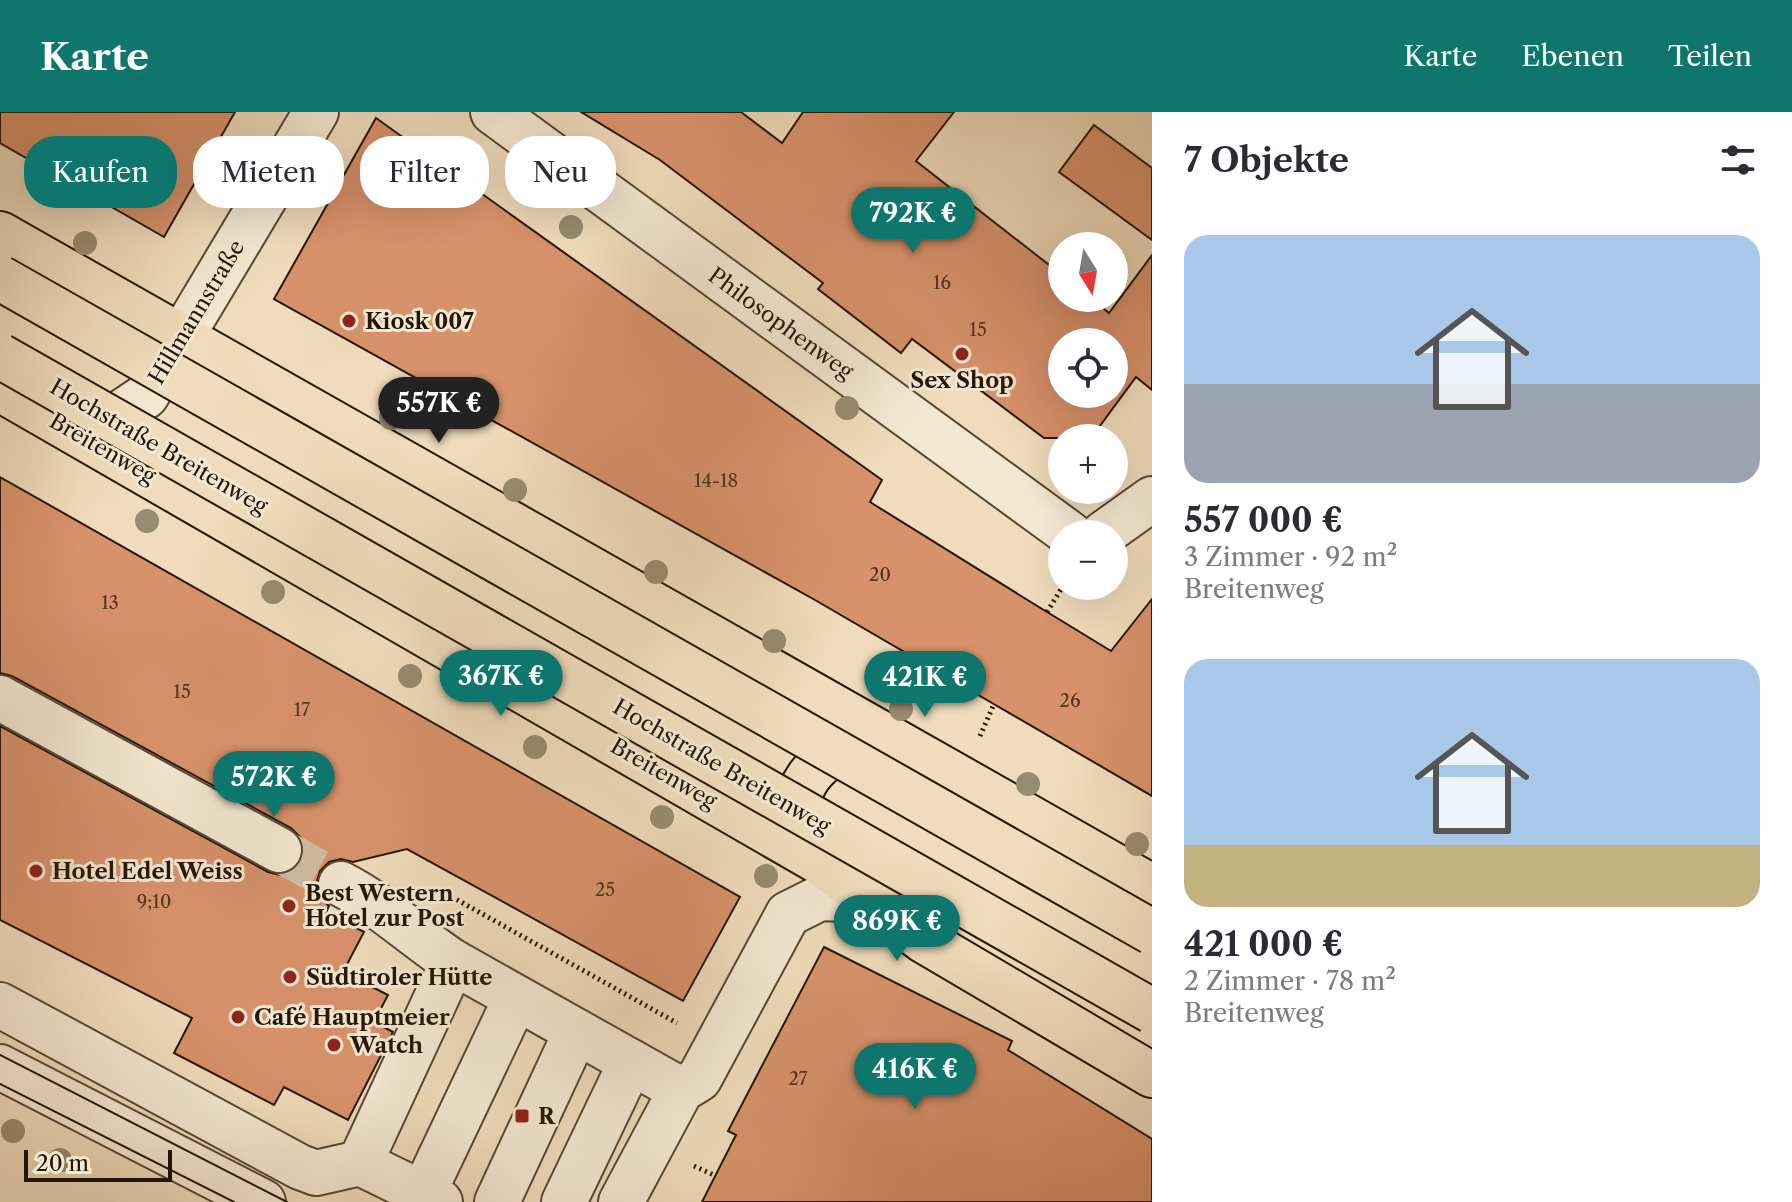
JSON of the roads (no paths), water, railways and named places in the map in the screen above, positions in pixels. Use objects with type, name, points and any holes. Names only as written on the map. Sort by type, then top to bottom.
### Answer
[{"type":"main road","points":[[0,234],[1152,887]]},
{"type":"main road","points":[[0,278],[1152,932]]},
{"type":"main road","name":"Hochstraße Breitenweg","points":[[0,356],[1152,1011]]},
{"type":"main road","name":"Breitenweg","points":[[0,389],[818,861],[923,940],[1152,1075]]},
{"type":"main road","points":[[818,861],[799,827],[796,799],[816,767],[847,745],[881,734]]},
{"type":"street","name":"Hillmannstraße","points":[[67,427],[110,420],[146,396],[316,112]]},
{"type":"street","name":"Philosophenweg","points":[[493,112],[1051,520]]},
{"type":"street","points":[[1123,520],[1152,499]]},
{"type":"street","points":[[0,698],[279,850]]},
{"type":"street","points":[[341,884],[373,900],[436,951],[681,1090]]},
{"type":"street","points":[[621,1202],[681,1090],[699,1079],[788,914],[820,898],[869,900]]},
{"type":"street","points":[[360,1163],[436,951]]},
{"type":"street","points":[[0,1005],[300,1167],[316,1173],[360,1163],[432,1198],[516,998]]},
{"type":"street","points":[[497,1202],[576,1032]]},
{"type":"street","points":[[564,1202],[631,1062]]},
{"type":"street","points":[[0,1067],[263,1202]]},
{"type":"tunnel","points":[[279,850],[341,884]]},
{"type":"tram line","points":[[0,1055],[287,1202]]},
{"type":"tram line","points":[[0,1084],[234,1202]]},
{"type":"place","name":"Kiosk 007","points":[[349,321]]},
{"type":"place","name":"Sex Shop","points":[[962,354]]},
{"type":"place","name":"Hotel Edel Weiss","points":[[36,871]]},
{"type":"place","name":"Best Western Hotel zur Post","points":[[289,906]]},
{"type":"place","name":"Südtiroler Hütte","points":[[290,977]]},
{"type":"place","name":"Café Hauptmeier","points":[[238,1017]]},
{"type":"place","name":"Watch","points":[[334,1045]]},
{"type":"place","name":"R","points":[[522,1116]]}]
